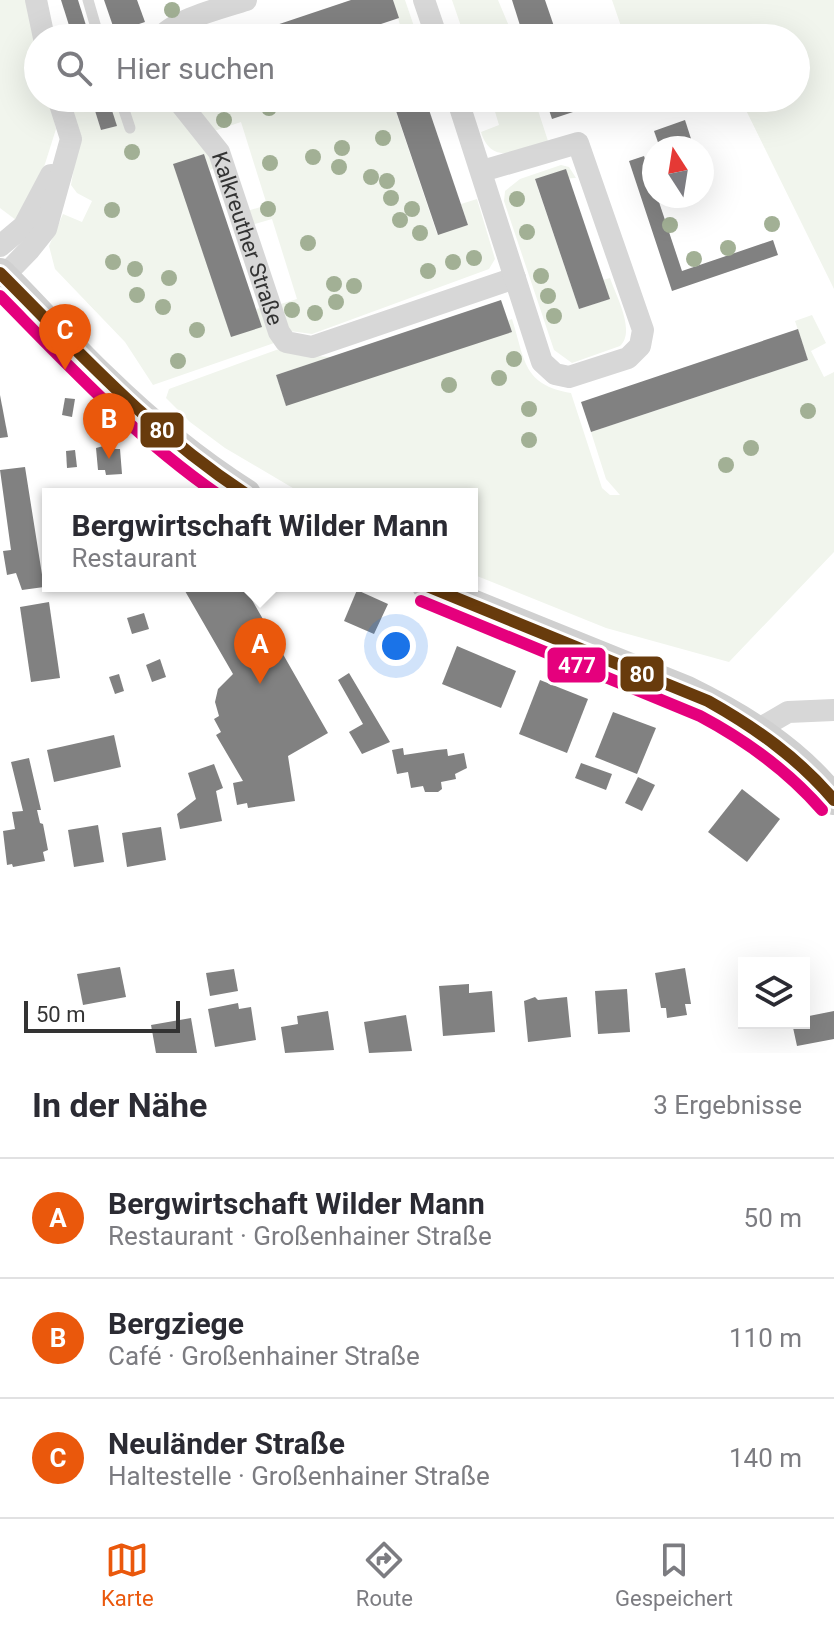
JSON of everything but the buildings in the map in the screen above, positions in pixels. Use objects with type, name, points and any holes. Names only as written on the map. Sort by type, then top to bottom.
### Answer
[{"type":"main road","points":[[1,277],[100,377],[152,424],[237,488]]},
{"type":"main road","points":[[442,592],[687,691],[757,730],[812,775],[834,800]]},
{"type":"street","points":[[36,0],[41,24]]},
{"type":"street","points":[[174,24],[194,9],[246,0]]},
{"type":"street","points":[[424,0],[432,24]]},
{"type":"street","points":[[1,277],[46,229],[71,139],[62,112]]},
{"type":"street","name":"Kalkreuther Straße","points":[[187,112],[219,152],[279,332],[286,342],[312,347],[515,278]]},
{"type":"street","points":[[462,112],[542,362],[555,374],[569,377],[628,358],[640,346],[643,330],[578,143],[482,171]]},
{"type":"street","points":[[0,246],[24,226],[71,139]]},
{"type":"street","points":[[757,730],[788,712],[834,710]]},
{"type":"lane","points":[[88,0],[95,24]]},
{"type":"lane","points":[[125,112],[130,128]]},
{"type":"shaded area","points":[[0,0],[26,0],[32,24],[24,24],[24,112],[52,112],[56,129],[38,186],[16,220],[0,208]]},
{"type":"shaded area","points":[[393,0],[405,0],[413,24],[400,24]]},
{"type":"shaded area","points":[[452,0],[498,0],[508,24],[460,24]]},
{"type":"shaded area","points":[[612,0],[834,0],[834,289],[747,112],[810,112],[810,24],[620,24]]},
{"type":"shaded area","points":[[73,112],[95,112],[101,130],[116,126],[112,112],[179,112],[219,166],[210,170],[204,154],[174,165],[262,327],[256,309],[265,307],[277,342],[153,385],[125,342],[55,269],[49,246],[63,214],[82,222],[92,201],[77,193],[71,185],[78,145]]},
{"type":"shaded area","points":[[192,112],[396,112],[437,234],[468,225],[461,204],[477,199],[495,259],[489,269],[312,334],[290,331],[274,306],[297,299],[272,219],[251,225],[247,211],[267,205],[241,122],[208,133]]},
{"type":"shaded area","points":[[495,112],[539,112],[548,141],[518,151],[500,153],[492,150],[481,132],[499,125]]},
{"type":"shaded area","points":[[561,165],[569,167],[576,178],[535,180],[579,309],[609,299],[603,280],[610,278],[623,313],[626,332],[620,346],[572,363],[554,350],[504,201],[505,191],[520,179]]},
{"type":"shaded area","points":[[812,315],[826,343],[811,351],[824,377],[834,372],[834,552],[729,662],[606,628],[478,576],[478,488],[293,488],[225,448],[190,422],[166,398],[169,389],[279,349],[299,355],[331,357],[276,375],[286,405],[512,319],[528,368],[543,384],[571,393],[602,488],[610,495],[620,495],[606,479],[591,432],[808,360],[795,321]]},
{"type":"transit line","name":"80","points":[[0,273],[147,417],[238,488]]},
{"type":"transit line","name":"477","points":[[0,296],[130,425],[209,488]]},
{"type":"transit line","name":"80","points":[[442,592],[708,701],[776,745],[834,800]]},
{"type":"transit line","name":"477","points":[[421,601],[700,716],[766,757],[822,810]]},
{"type":"place","name":"Neuländer Straße","points":[[65,370]]},
{"type":"place","name":"Bergziege","points":[[109,459]]},
{"type":"place","name":"Bergwirtschaft Wilder Mann","points":[[260,684]]}]
